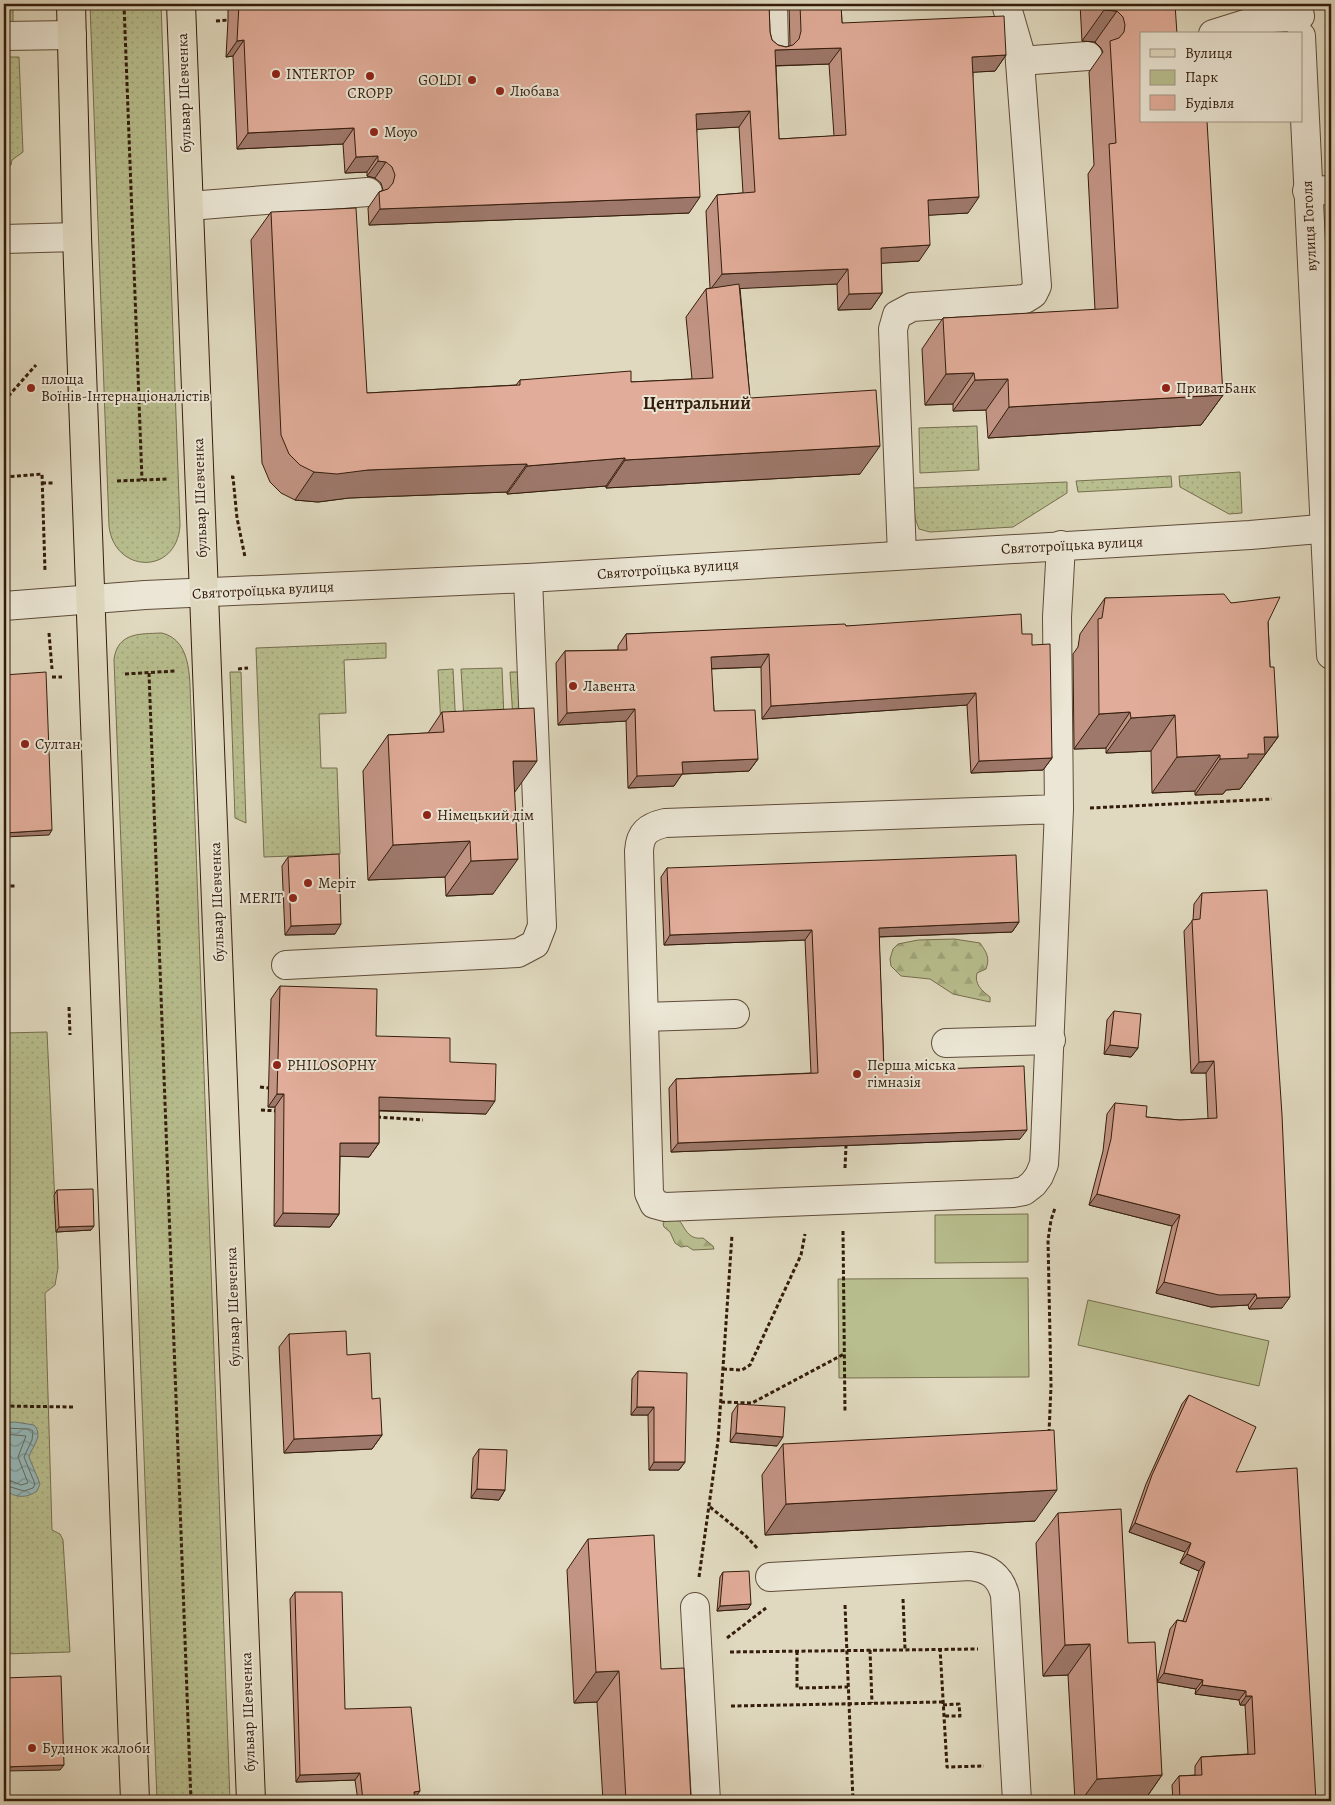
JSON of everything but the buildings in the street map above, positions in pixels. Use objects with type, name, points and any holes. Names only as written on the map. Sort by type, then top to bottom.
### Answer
[{"type":"main road","points":[[71,4],[77,237],[92,600],[135,1801]]},
{"type":"main road","name":"бульвар Шевченка","points":[[181,4],[251,1801]]},
{"type":"street","points":[[773,4],[774,47]]},
{"type":"street","points":[[902,555],[893,329],[897,315],[912,307],[1025,299],[1033,294],[1037,286],[1019,50],[1006,4]]},
{"type":"street","points":[[1219,32],[1261,19],[1301,22]]},
{"type":"street","name":"вулиця Гоголя","points":[[1301,22],[1319,190],[1331,655]]},
{"type":"street","points":[[4,36],[72,35]]},
{"type":"street","points":[[1020,61],[1088,56]]},
{"type":"street","points":[[189,206],[368,192]]},
{"type":"street","points":[[4,239],[77,237]]},
{"type":"street","name":"Святотроїцька вулиця","points":[[4,606],[204,592],[528,578],[1250,535],[1329,528]]},
{"type":"street","points":[[1059,809],[665,823],[645,831],[642,835],[639,851],[649,1193],[654,1204],[665,1207],[1013,1193],[1024,1190],[1033,1184],[1044,1164],[1051,1040],[1059,809],[1057,617],[1061,545]]},
{"type":"street","points":[[286,965],[518,953],[536,944],[542,926],[528,578]]},
{"type":"street","points":[[644,1018],[734,1014]]},
{"type":"street","points":[[946,1044],[1051,1040]]},
{"type":"street","points":[[770,1577],[982,1568],[995,1574],[1002,1585],[1006,1604],[1017,1801]]},
{"type":"street","points":[[695,1607],[702,1655],[701,1706],[706,1801]]},
{"type":"path","points":[[124,4],[142,480]]},
{"type":"path","points":[[216,20],[228,20]]},
{"type":"path","points":[[4,401],[36,365]]},
{"type":"path","points":[[4,477],[42,474],[45,574]]},
{"type":"path","points":[[115,481],[170,479]]},
{"type":"path","points":[[236,518],[245,557]]},
{"type":"path","points":[[49,633],[52,669]]},
{"type":"path","points":[[122,674],[177,671]]},
{"type":"path","points":[[149,673],[191,1801]]},
{"type":"path","points":[[1059,809],[1272,799]]},
{"type":"path","points":[[4,886],[17,886]]},
{"type":"path","points":[[69,1007],[70,1035]]},
{"type":"path","points":[[260,1087],[268,1088]]},
{"type":"path","points":[[261,1110],[280,1111]]},
{"type":"path","points":[[376,1117],[423,1120]]},
{"type":"path","points":[[843,1200],[845,1413]]},
{"type":"path","points":[[723,1369],[742,1370],[750,1365],[801,1255],[805,1236],[804,1201]]},
{"type":"path","points":[[1047,1438],[1050,1426],[1051,1386],[1048,1240],[1051,1220],[1057,1203]]},
{"type":"path","points":[[695,1607],[710,1507],[721,1402],[731,1254]]},
{"type":"path","points":[[721,1402],[752,1403],[844,1354]]},
{"type":"path","points":[[4,1406],[73,1407]]},
{"type":"path","points":[[702,1655],[774,1601],[768,1564],[755,1546],[720,1513],[710,1507]]},
{"type":"path","points":[[901,1570],[906,1649]]},
{"type":"path","points":[[843,1573],[852,1801]]},
{"type":"path","points":[[702,1655],[940,1648],[947,1767],[1015,1764]]},
{"type":"path","points":[[870,1650],[872,1703]]},
{"type":"path","points":[[797,1651],[797,1688],[848,1687]]},
{"type":"path","points":[[701,1706],[872,1703],[959,1704],[960,1716],[944,1716]]},
{"type":"green space","points":[[4,4],[13,4],[13,27],[4,27]]},
{"type":"green space","points":[[90,4],[161,4],[180,526],[176,542],[168,554],[157,560],[145,562],[133,560],[122,553],[113,542],[109,526]]},
{"type":"green space","points":[[4,57],[19,57],[23,152],[12,160],[11,165],[4,165]]},
{"type":"green space","points":[[977,426],[979,470],[920,473],[919,428]]},
{"type":"green space","points":[[1240,472],[1242,513],[1229,514],[1180,487],[1179,476]]},
{"type":"green space","points":[[1171,476],[1172,487],[1078,492],[1076,481]]},
{"type":"green space","points":[[1067,482],[1067,493],[1013,527],[930,532],[919,529],[915,518],[912,488]]},
{"type":"green space","points":[[162,633],[180,645],[185,654],[190,688],[230,1801],[157,1801],[114,659],[116,650],[125,639],[131,636]]},
{"type":"green space","points":[[386,643],[386,658],[344,660],[346,713],[319,714],[321,768],[337,768],[340,854],[264,857],[256,648]]},
{"type":"green space","points":[[502,668],[504,719],[464,720],[461,669]]},
{"type":"green space","points":[[453,669],[456,728],[442,745],[438,670]]},
{"type":"green space","points":[[230,672],[241,672],[246,823],[235,818]]},
{"type":"green space","points":[[510,672],[522,672],[524,724],[513,719]]},
{"type":"green space","points":[[954,939],[980,943],[984,950],[988,959],[986,969],[977,973],[976,977],[982,990],[990,997],[990,1002],[953,994],[930,979],[901,976],[891,966],[890,959],[893,949],[898,944],[918,940]]},
{"type":"green space","points":[[47,1032],[58,1268],[55,1285],[45,1293],[52,1530],[60,1534],[63,1540],[70,1652],[4,1654],[4,1033]]},
{"type":"green space","points":[[1028,1214],[1028,1262],[935,1263],[935,1215]]},
{"type":"green space","points":[[678,1219],[690,1235],[703,1238],[714,1249],[693,1250],[687,1246],[681,1247],[675,1243],[670,1232],[663,1224],[665,1220]]},
{"type":"green space","points":[[1028,1278],[1029,1377],[839,1378],[838,1279]]},
{"type":"green space","points":[[1088,1300],[1269,1341],[1259,1386],[1078,1345]]},
{"type":"water","points":[[15,1422],[34,1425],[38,1433],[29,1457],[40,1484],[37,1491],[33,1494],[24,1496],[11,1494],[4,1488],[4,1423]]},
{"type":"place","name":"INTERTOP","points":[[276,74]]},
{"type":"place","name":"CROPP","points":[[370,76]]},
{"type":"place","name":"GOLDI","points":[[472,80]]},
{"type":"place","name":"Любава","points":[[500,91]]},
{"type":"place","name":"Moyo","points":[[374,132]]},
{"type":"place","name":"площа Воїнів-Інтернаціоналістів","points":[[31,388]]},
{"type":"place","name":"ПриватБанк","points":[[1166,388]]},
{"type":"place","name":"Лавента","points":[[573,686]]},
{"type":"place","name":"Султан","points":[[25,744]]},
{"type":"place","name":"Німецький дім","points":[[427,815]]},
{"type":"place","name":"Меріт","points":[[308,883]]},
{"type":"place","name":"MERIT","points":[[293,898]]},
{"type":"place","name":"PHILOSOPHY","points":[[277,1065]]},
{"type":"place","name":"Перша міська гімназія","points":[[857,1074]]},
{"type":"place","name":"Будинок жалоби","points":[[32,1748]]},
{"type":"district","name":"Центральний","points":[[697,403]]}]
